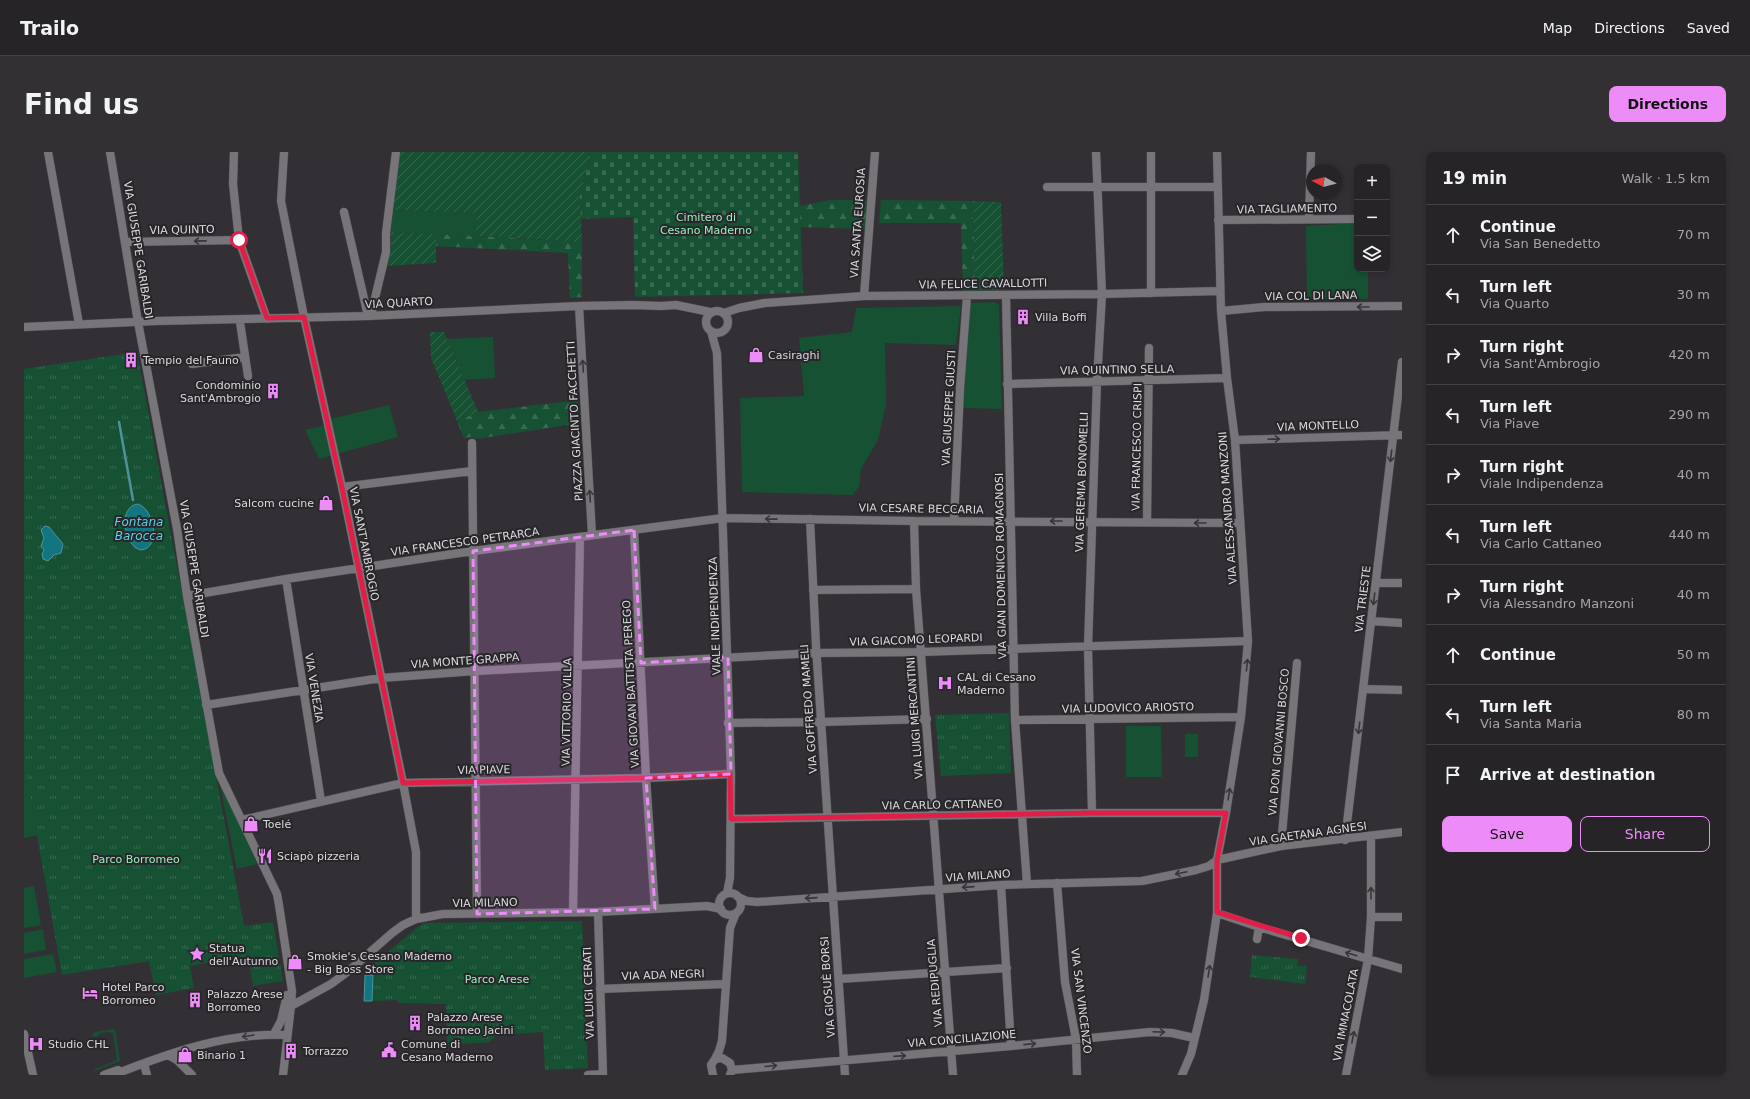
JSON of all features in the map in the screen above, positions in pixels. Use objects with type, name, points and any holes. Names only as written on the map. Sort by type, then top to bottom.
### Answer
[{"type":"street","points":[[48,152],[79,324]]},
{"type":"street","name":"VIA GIUSEPPE GARIBALDI","points":[[110,152],[138,322],[177,529],[187,596],[219,773],[277,894],[292,991],[283,1075]]},
{"type":"street","points":[[234,152],[233,184],[239,240],[267,318]]},
{"type":"street","name":"VIA SANT'AMBROGIO","points":[[284,152],[281,201],[304,317],[342,488],[416,852],[416,918]]},
{"type":"street","points":[[370,315],[386,252],[386,233],[396,152]]},
{"type":"street","name":"VIA SANTA EUROSIA","points":[[864,296],[875,152]]},
{"type":"street","name":"VIA GEREMIA BONOMELLI","points":[[1092,813],[1088,647],[1097,381],[1102,294],[1096,152]]},
{"type":"street","points":[[1151,152],[1151,293]]},
{"type":"street","name":"VIA ALESSANDRO MANZONI","points":[[1182,1075],[1191,1054],[1202,1009],[1217,912],[1217,860],[1241,717],[1248,641],[1239,523],[1235,440],[1227,378],[1221,311],[1217,152]]},
{"type":"street","points":[[1309,219],[1311,152]]},
{"type":"street","points":[[1047,187],[1218,187]]},
{"type":"street","points":[[344,212],[370,315]]},
{"type":"street","name":"VIA TAGLIAMENTO","points":[[1218,220],[1354,219]]},
{"type":"street","name":"VIA QUINTO","points":[[126,242],[239,240]]},
{"type":"street","name":"VIA FELICE CAVALLOTTI","points":[[724,313],[739,308],[765,303],[864,296],[967,296],[1220,291]]},
{"type":"street","name":"VIA GIAN DOMENICO ROMAGNOSI","points":[[1006,295],[1015,720],[1026,884]]},
{"type":"street","name":"VIA GIUSEPPE GIUSTI","points":[[954,521],[960,389],[967,296]]},
{"type":"street","name":"VIA QUARTO","points":[[24,327],[579,306],[676,305],[710,312]]},
{"type":"street","name":"PIAZZA GIACINTO FACCHETTI","points":[[579,306],[592,535]]},
{"type":"street","name":"VIA QUARTO","points":[[661,306],[692,312],[706,322]]},
{"type":"street","name":"VIA COL DI LANA","points":[[1221,311],[1264,307],[1402,306]]},
{"type":"street","name":"VIA FELICE CAVALLOTTI","points":[[728,324],[735,315],[747,307]]},
{"type":"street","points":[[718,310],[724,313],[728,320],[728,324],[722,332],[711,331],[706,322],[706,318],[710,312],[718,310]]},
{"type":"street","points":[[240,322],[248,376]]},
{"type":"street","name":"VIALE INDIPENDENZA","points":[[711,331],[717,353],[728,657],[728,723],[731,819],[730,896]]},
{"type":"street","name":"VIALE INDIPENDENZA","points":[[717,353],[722,332]]},
{"type":"street","name":"VIA FRANCESCO CRISPI","points":[[1147,522],[1149,348]]},
{"type":"street","points":[[192,364],[245,357]]},
{"type":"street","name":"VIA TRIESTE","points":[[1345,840],[1371,621],[1398,435],[1402,362]]},
{"type":"street","name":"VIA QUINTINO SELLA","points":[[1007,384],[1227,378]]},
{"type":"street","name":"VIA MONTELLO","points":[[1235,440],[1398,435]]},
{"type":"street","points":[[472,443],[475,671],[474,781],[477,914]]},
{"type":"street","points":[[342,488],[472,471]]},
{"type":"street","name":"VIA CESARE BECCARIA","points":[[723,518],[1239,523]]},
{"type":"street","name":"VIA FRANCESCO PETRARCA","points":[[187,596],[286,579],[473,551],[723,518]]},
{"type":"street","name":"VIA GOFFREDO MAMELI","points":[[810,519],[816,653],[832,897]]},
{"type":"street","name":"VIA LUIGI MERCANTINI","points":[[914,521],[916,589],[927,719],[932,816],[938,890]]},
{"type":"street","name":"VIA GIOVAN BATTISTA PEREGO","points":[[634,530],[646,778],[655,909]]},
{"type":"street","name":"VIA VITTORIO VILLA","points":[[573,912],[579,665],[580,537]]},
{"type":"street","name":"VIA VENEZIA","points":[[286,579],[321,801]]},
{"type":"street","points":[[1376,583],[1402,583]]},
{"type":"street","points":[[813,590],[916,589]]},
{"type":"street","points":[[1371,621],[1402,623]]},
{"type":"street","name":"VIA GIACOMO LEOPARDI","points":[[728,657],[816,653],[921,652],[1248,641]]},
{"type":"street","name":"VIA MONTE GRAPPA","points":[[206,706],[381,678],[475,671],[728,657]]},
{"type":"street","name":"VIA DON GIOVANNI BOSCO","points":[[1281,846],[1297,663]]},
{"type":"street","points":[[1363,689],[1402,690]]},
{"type":"street","name":"VIA LUDOVICO ARIOSTO","points":[[1015,720],[1241,717]]},
{"type":"street","points":[[728,723],[927,719]]},
{"type":"street","name":"VIA PIAVE","points":[[242,820],[403,783],[576,778],[646,778],[730,774]]},
{"type":"street","name":"VIA CARLO CATTANEO","points":[[731,819],[1092,813],[1226,813]]},
{"type":"street","name":"VIA GAETANA AGNESI","points":[[1217,860],[1281,846],[1345,840],[1402,832]]},
{"type":"street","name":"VIA IMMACOLATA","points":[[1346,1075],[1368,960],[1371,917],[1371,836]]},
{"type":"street","name":"VIA MILANO","points":[[291,1006],[331,984],[350,970],[403,924],[416,918],[443,914],[598,912],[707,906],[730,896],[755,902],[1001,885],[1148,881],[1209,866],[1217,860]]},
{"type":"street","name":"VIA SAN VINCENZO","points":[[1058,883],[1065,982],[1076,1039],[1077,1075]]},
{"type":"street","points":[[1001,885],[1011,1046]]},
{"type":"street","name":"VIA REDIPUGLIA","points":[[938,890],[953,1075]]},
{"type":"street","points":[[713,1075],[710,1068],[715,1060],[722,1041],[730,928],[741,903],[730,896],[723,911],[730,928]]},
{"type":"street","name":"VIA GIOSUÈ BORSI","points":[[832,897],[845,1075]]},
{"type":"street","name":"VIA MILANO","points":[[707,906],[730,915],[736,913]]},
{"type":"street","name":"VIA LUIGI CERATI","points":[[588,1075],[603,1074],[598,912]]},
{"type":"street","points":[[1217,912],[1259,927],[1402,969]]},
{"type":"street","points":[[1371,917],[1402,916]]},
{"type":"street","points":[[1257,939],[1259,927]]},
{"type":"street","points":[[839,979],[1006,968]]},
{"type":"street","name":"VIA GIUSEPPE GARIBALDI","points":[[274,1034],[285,1010],[289,978]]},
{"type":"street","name":"VIA ADA NEGRI","points":[[600,988],[726,984]]},
{"type":"street","name":"VIA CONCILIAZIONE","points":[[731,1072],[844,1059],[1011,1046],[1158,1032],[1194,1038]]},
{"type":"street","points":[[24,1034],[33,1075]]},
{"type":"street","points":[[113,1075],[178,1051],[249,1035],[287,1035]]},
{"type":"street","points":[[722,1041],[728,1060],[732,1066],[731,1072]]},
{"type":"street","points":[[178,1051],[178,1061]]},
{"type":"street","points":[[168,1055],[178,1061],[192,1075]]},
{"type":"street","points":[[715,1060],[722,1058],[728,1060]]},
{"type":"street","points":[[144,1064],[147,1075]]},
{"type":"street","points":[[104,1075],[115,1071],[125,1070]]},
{"type":"highlighted area","points":[[634,530],[641,663],[728,657],[731,774],[646,778],[655,909],[477,914],[473,551]]},
{"type":"green space","points":[[400,152],[591,152],[580,196],[582,242],[475,236],[477,213],[393,210]]},
{"type":"green space","name":"Cimitero di Cesano Maderno","points":[[591,152],[798,152],[803,293],[635,297],[633,217],[581,219],[580,196]]},
{"type":"green space","points":[[830,200],[867,200],[865,229],[800,227],[800,206]]},
{"type":"green space","points":[[881,200],[973,201],[975,291],[963,291],[961,223],[879,223]]},
{"type":"green space","points":[[973,201],[1001,202],[1004,290],[975,291]]},
{"type":"green space","points":[[393,210],[477,213],[475,236],[391,232]]},
{"type":"green space","points":[[1354,223],[1354,272],[1368,272],[1368,299],[1307,299],[1306,226]]},
{"type":"green space","points":[[391,232],[436,234],[436,263],[385,266],[391,250]]},
{"type":"green space","points":[[436,234],[582,242],[582,297],[570,298],[568,253],[436,246]]},
{"type":"green space","points":[[995,302],[999,305],[1002,409],[963,408],[970,303]]},
{"type":"green space","points":[[961,306],[956,345],[885,343],[886,404],[878,440],[861,469],[859,486],[853,495],[742,492],[740,398],[804,396],[799,338],[852,332],[856,308]]},
{"type":"green space","points":[[430,332],[444,332],[478,412],[457,421],[431,358]]},
{"type":"green space","points":[[493,337],[495,378],[464,380],[447,339]]},
{"type":"green space","name":"Parco Borromeo","points":[[137,352],[244,926],[273,922],[283,981],[253,986],[248,956],[190,966],[194,988],[156,995],[149,961],[62,975],[24,763],[24,369]]},
{"type":"green space","points":[[578,400],[579,423],[477,439],[471,437],[464,438],[457,421],[478,412]]},
{"type":"green space","points":[[389,405],[398,437],[319,459],[305,430],[327,425],[326,420]]},
{"type":"green space","points":[[1009,713],[1011,773],[941,776],[935,715]]},
{"type":"green space","points":[[1126,726],[1161,726],[1162,777],[1126,777]]},
{"type":"green space","points":[[1185,734],[1198,734],[1198,757],[1185,757]]},
{"type":"green space","points":[[24,759],[38,835],[24,838]]},
{"type":"green space","points":[[218,776],[257,864],[237,869]]},
{"type":"green space","points":[[34,886],[41,925],[24,928],[24,888]]},
{"type":"green space","name":"Parco Arese","points":[[582,921],[588,1068],[545,1070],[543,1032],[496,1035],[490,1042],[447,1045],[446,1004],[399,1003],[397,1000],[372,1001],[374,963],[423,923]]},
{"type":"green space","points":[[43,929],[46,950],[24,954],[24,933]]},
{"type":"green space","points":[[53,954],[57,972],[24,978],[24,959]]},
{"type":"green space","points":[[1252,955],[1298,959],[1297,966],[1307,966],[1305,984],[1250,977]]},
{"type":"green space","points":[[115,1029],[120,1061],[95,1071],[93,1070],[117,1060],[113,1033],[100,1033],[98,1036],[94,1037],[92,1035],[95,1032]]},
{"type":"water","name":"Fontana Barocca","points":[[138,504],[144,507],[148,513],[152,520],[153,528],[152,543],[148,548],[141,550],[130,542],[125,527],[127,512],[131,506]]},
{"type":"water","points":[[45,526],[49,527],[63,544],[61,553],[54,555],[48,561],[43,559],[42,554],[44,550],[41,546],[44,538],[41,530]]},
{"type":"water","points":[[365,975],[373,975],[372,1001],[364,1001]]},
{"type":"waterway","points":[[119,422],[133,500]]},
{"type":"place","name":"Villa Boffi","points":[[1023,317]]},
{"type":"place","name":"Casiraghi","points":[[756,355]]},
{"type":"place","name":"Tempio del Fauno","points":[[131,360]]},
{"type":"place","name":"Condominio Sant'Ambrogio","points":[[273,391]]},
{"type":"place","name":"Salcom cucine","points":[[326,503]]},
{"type":"place","name":"CAL di Cesano Maderno","points":[[945,683]]},
{"type":"place","name":"Toelé","points":[[251,824]]},
{"type":"place","name":"Sciapò pizzeria","points":[[265,856]]},
{"type":"place","name":"Statua dell'Autunno","points":[[197,954]]},
{"type":"place","name":"Smokie's Cesano Maderno - Big Boss Store","points":[[295,962]]},
{"type":"place","name":"Hotel Parco Borromeo","points":[[90,993]]},
{"type":"place","name":"Palazzo Arese Borromeo","points":[[195,1000]]},
{"type":"place","name":"Palazzo Arese Borromeo Jacini","points":[[415,1023]]},
{"type":"place","name":"Studio CHL","points":[[36,1044]]},
{"type":"place","name":"Comune di Cesano Maderno","points":[[389,1050]]},
{"type":"place","name":"Torrazzo","points":[[291,1051]]},
{"type":"place","name":"Binario 1","points":[[185,1055]]},
{"type":"route","points":[[239,240],[245,253],[267,318],[304,317],[342,488],[403,783],[576,778],[646,778],[730,774],[731,819],[1092,813],[1226,813],[1217,860],[1217,912],[1259,927],[1301,938]]}]
